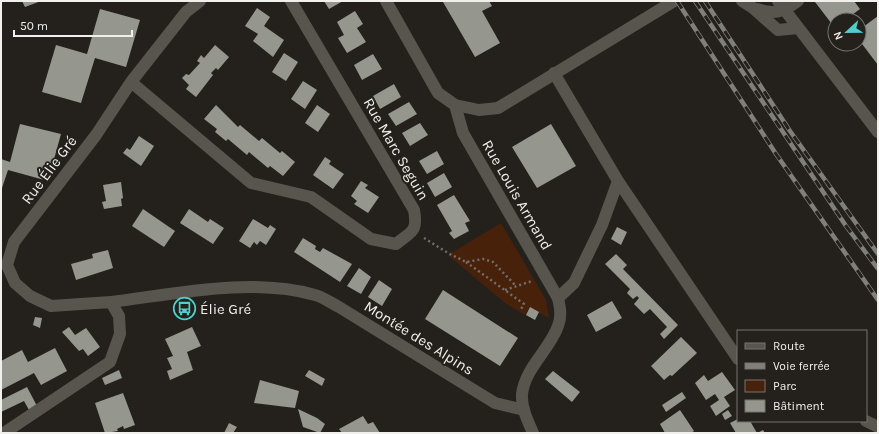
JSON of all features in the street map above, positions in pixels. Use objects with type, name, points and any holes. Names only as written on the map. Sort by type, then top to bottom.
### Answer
[{"type":"street","name":"Rue Élie Gré","points":[[111,302],[51,306],[30,296],[15,283],[7,265],[14,242],[96,135],[132,82],[186,12],[200,1]]},
{"type":"street","name":"Rue Marc Seguin","points":[[291,1],[414,210],[416,224],[413,230]]},
{"type":"street","points":[[386,1],[438,93],[455,105],[479,110],[498,108],[674,1]]},
{"type":"street","points":[[742,1],[753,8],[778,30],[798,28]]},
{"type":"street","points":[[753,8],[769,13],[782,6],[798,1]]},
{"type":"street","points":[[782,6],[878,132]]},
{"type":"street","points":[[554,73],[618,180],[737,358]]},
{"type":"street","points":[[132,82],[251,182],[311,197],[371,240],[396,244],[413,230]]},
{"type":"street","name":"Rue Louis Armand","points":[[455,105],[463,133],[558,298]]},
{"type":"street","points":[[533,433],[524,410],[522,395],[525,380],[558,326],[561,311],[558,298],[574,283],[602,225],[618,180]]},
{"type":"street","name":"Montée des Alpins","points":[[111,302],[233,287],[289,289],[316,295],[339,307],[495,403],[524,410]]},
{"type":"street","points":[[4,433],[110,362],[120,334],[119,316],[111,302]]},
{"type":"street","points":[[867,422],[878,427]]},
{"type":"path","points":[[413,230],[448,254],[466,262],[524,304],[520,311]]},
{"type":"path","points":[[466,262],[483,259],[493,262],[516,286]]},
{"type":"path","points":[[505,290],[535,281],[544,274]]},
{"type":"green space","points":[[501,223],[546,300],[549,318],[529,307],[525,315],[505,303],[448,255]]},
{"type":"building","points":[[22,1],[41,1],[25,7]]},
{"type":"building","points":[[324,1],[343,1],[329,9]]},
{"type":"building","points":[[489,1],[492,6],[482,11],[500,43],[475,57],[443,2]]},
{"type":"building","points":[[854,1],[860,9],[856,12],[827,12],[827,18],[815,2]]},
{"type":"building","points":[[257,8],[270,17],[264,26],[284,40],[273,57],[253,41],[258,34],[245,26]]},
{"type":"building","points":[[100,9],[140,20],[126,67],[95,58],[81,103],[42,92],[56,45],[87,54]]},
{"type":"building","points":[[355,11],[363,24],[357,28],[366,42],[347,53],[338,38],[344,35],[337,22]]},
{"type":"building","points":[[878,16],[878,65],[867,51],[867,24]]},
{"type":"building","points":[[215,45],[229,57],[218,70],[216,68],[211,73],[213,75],[196,97],[186,89],[189,85],[182,78],[186,74],[189,75],[200,63],[197,61],[201,55],[204,58]]},
{"type":"building","points":[[284,53],[298,62],[286,81],[272,72]]},
{"type":"building","points":[[373,54],[382,69],[362,80],[354,65]]},
{"type":"building","points":[[303,81],[317,90],[305,109],[291,99]]},
{"type":"building","points":[[394,84],[401,97],[380,109],[373,96]]},
{"type":"building","points":[[409,102],[417,114],[396,126],[388,114]]},
{"type":"building","points":[[216,105],[238,127],[240,125],[259,141],[262,138],[280,153],[282,151],[295,162],[283,176],[270,166],[268,168],[249,152],[247,155],[228,139],[226,141],[215,132],[217,129],[204,119]]},
{"type":"building","points":[[317,105],[330,114],[318,132],[305,123]]},
{"type":"building","points":[[420,123],[428,135],[410,146],[402,133]]},
{"type":"building","points":[[20,124],[61,134],[48,181],[8,170],[1,191],[1,159],[10,162]]},
{"type":"building","points":[[551,124],[576,166],[537,188],[512,147]]},
{"type":"building","points":[[139,136],[154,146],[141,166],[123,153],[127,148],[130,150]]},
{"type":"building","points":[[437,151],[444,164],[427,174],[419,161]]},
{"type":"building","points":[[325,157],[331,161],[329,164],[344,174],[333,189],[313,175]]},
{"type":"building","points":[[444,173],[452,187],[435,197],[427,183]]},
{"type":"building","points":[[361,181],[368,185],[365,188],[379,197],[368,213],[354,204],[357,201],[351,196]]},
{"type":"building","points":[[121,182],[123,198],[121,199],[122,206],[104,209],[102,202],[106,201],[103,185]]},
{"type":"building","points":[[454,195],[470,221],[465,223],[469,231],[454,239],[449,233],[452,231],[437,205]]},
{"type":"building","points":[[143,209],[175,231],[164,247],[132,226]]},
{"type":"building","points":[[189,209],[208,222],[210,219],[224,228],[213,244],[180,223]]},
{"type":"building","points":[[253,219],[268,228],[270,225],[276,229],[266,245],[260,241],[257,245],[254,242],[250,248],[239,241]]},
{"type":"building","points":[[617,227],[627,232],[621,245],[611,239]]},
{"type":"building","points":[[303,238],[316,246],[315,249],[320,252],[323,248],[352,264],[340,282],[294,252]]},
{"type":"building","points":[[108,250],[113,268],[76,280],[71,264],[93,258],[92,254]]},
{"type":"building","points":[[616,254],[627,265],[623,269],[678,325],[664,339],[660,334],[667,327],[650,309],[644,314],[634,304],[639,298],[637,296],[633,299],[627,293],[630,289],[605,264]]},
{"type":"building","points":[[359,268],[371,277],[361,294],[347,286]]},
{"type":"building","points":[[379,280],[392,289],[382,306],[368,297]]},
{"type":"building","points":[[443,290],[518,338],[500,366],[425,319]]},
{"type":"building","points":[[612,301],[622,318],[596,332],[587,315]]},
{"type":"building","points":[[530,307],[539,312],[535,320],[526,315]]},
{"type":"building","points":[[35,317],[42,318],[40,328],[33,325]]},
{"type":"building","points":[[69,327],[75,335],[86,328],[100,347],[88,356],[83,349],[79,351],[62,332]]},
{"type":"building","points":[[192,327],[201,346],[187,352],[193,370],[170,380],[167,371],[172,369],[167,358],[173,356],[165,339]]},
{"type":"building","points":[[681,337],[697,353],[672,376],[670,375],[664,380],[651,366]]},
{"type":"building","points":[[55,348],[67,371],[41,385],[34,373],[1,390],[1,361],[22,350],[28,362]]},
{"type":"building","points":[[119,370],[122,378],[105,385],[102,378]]},
{"type":"building","points":[[309,370],[325,379],[322,386],[305,376]]},
{"type":"building","points":[[553,371],[580,392],[572,402],[545,379]]},
{"type":"building","points":[[722,372],[735,390],[724,397],[730,406],[716,416],[710,406],[719,400],[715,394],[706,400],[695,383],[704,375],[708,381]]},
{"type":"building","points":[[260,380],[299,391],[295,408],[254,403]]},
{"type":"building","points":[[27,387],[37,406],[29,410],[24,401],[1,412],[1,400]]},
{"type":"building","points":[[682,392],[686,398],[666,412],[662,405]]},
{"type":"building","points":[[123,393],[135,425],[124,429],[123,426],[117,429],[118,431],[105,433],[95,403]]},
{"type":"building","points":[[298,409],[317,418],[325,424],[320,433],[303,427]]},
{"type":"building","points":[[680,410],[694,431],[691,433],[665,433],[660,424]]},
{"type":"building","points":[[728,410],[732,416],[725,420],[722,414]]},
{"type":"building","points":[[363,416],[368,424],[373,422],[380,433],[342,433],[339,429]]},
{"type":"building","points":[[737,420],[737,422],[751,422],[757,433],[736,433],[730,423]]},
{"type":"building","points":[[229,423],[237,427],[233,433],[224,433]]},
{"type":"building","points":[[763,430],[765,433],[757,433]]},
{"type":"railway","points":[[677,1],[776,154],[878,300]]},
{"type":"railway","points":[[695,1],[846,226],[878,269]]},
{"type":"railway","points":[[705,1],[790,131],[878,254]]},
{"type":"place","name":"Élie Gré","points":[[184,309]]}]
